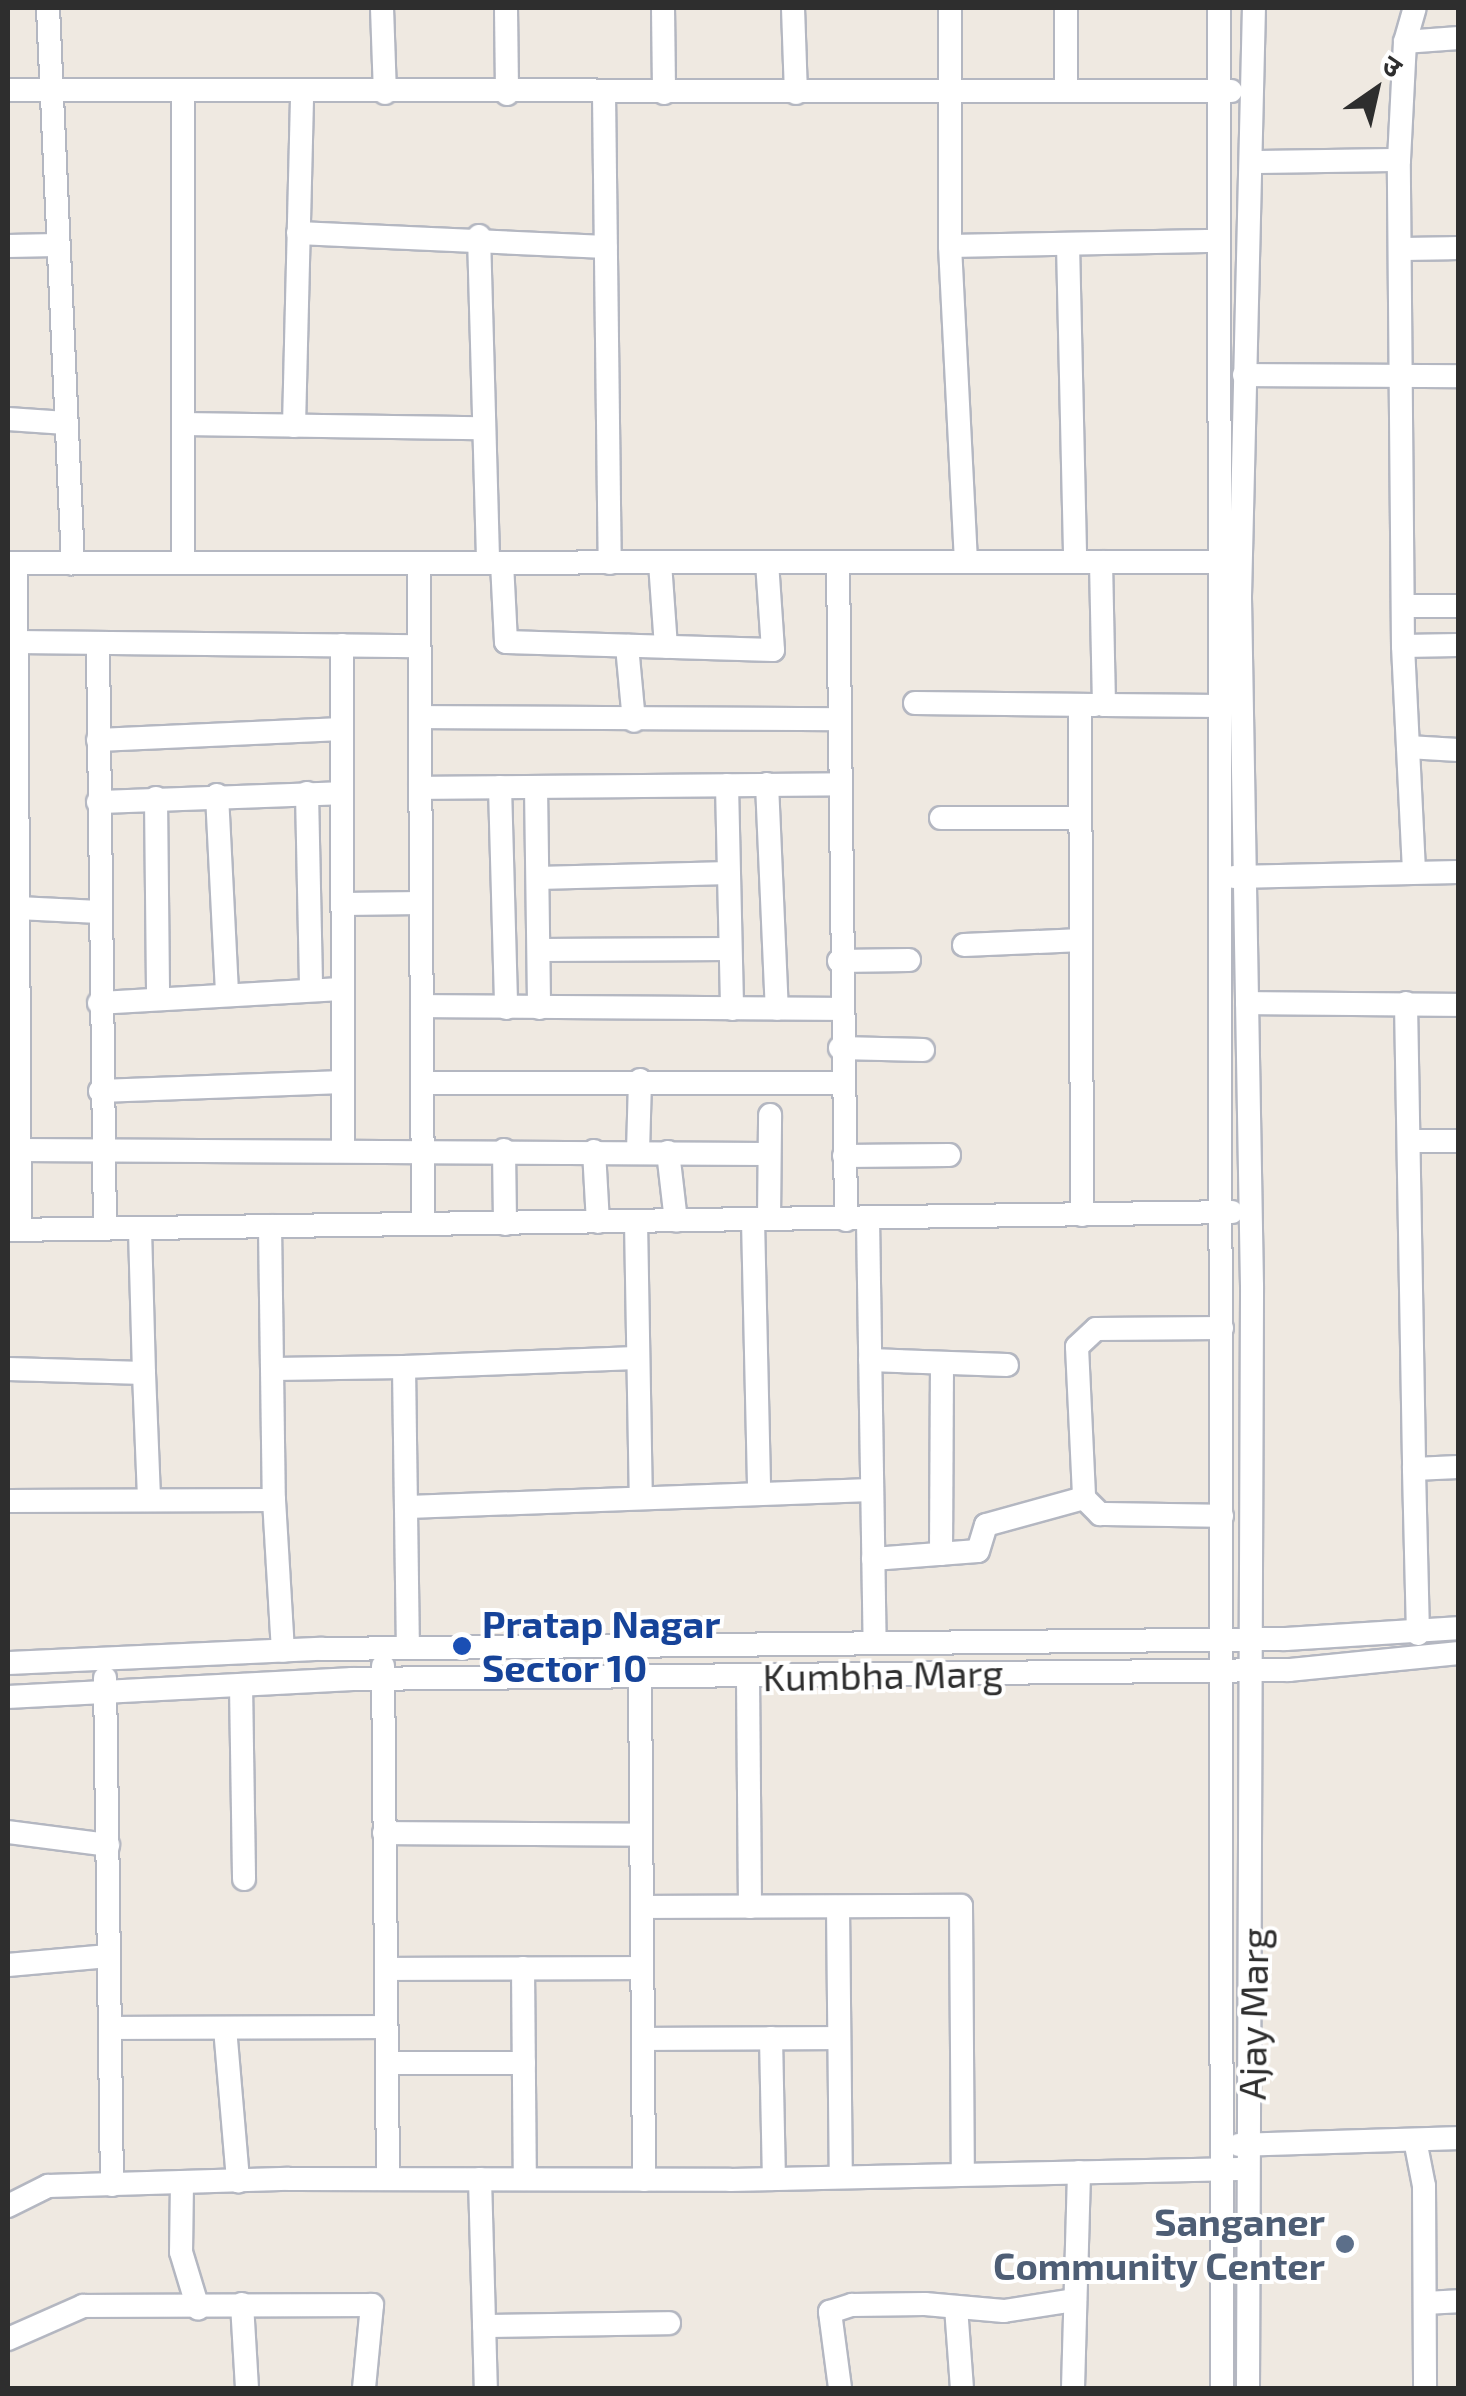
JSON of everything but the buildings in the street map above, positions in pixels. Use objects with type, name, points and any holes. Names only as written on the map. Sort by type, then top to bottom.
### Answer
[{"type":"street","points":[[48,8],[73,563]]},
{"type":"street","points":[[382,8],[385,94]]},
{"type":"street","points":[[506,8],[506,94]]},
{"type":"street","points":[[663,8],[664,93]]},
{"type":"street","points":[[793,8],[796,93]]},
{"type":"street","points":[[950,8],[950,246],[966,562]]},
{"type":"street","points":[[1066,8],[1066,90]]},
{"type":"street","points":[[1219,8],[1219,90]]},
{"type":"street","points":[[8,90],[385,94],[1254,92],[1254,8]]},
{"type":"street","points":[[1414,870],[1404,646],[1403,249],[1399,160],[1404,42],[1415,8]]},
{"type":"street","points":[[1404,42],[1458,38]]},
{"type":"street","points":[[183,90],[183,563]]},
{"type":"street","name":"Ajay Marg","points":[[1219,90],[1225,2158],[1222,2388]]},
{"type":"street","points":[[294,426],[302,92]]},
{"type":"street","name":"Ajay Marg","points":[[1248,2388],[1252,2169],[1251,1212],[1245,877],[1244,376],[1254,92]]},
{"type":"street","points":[[604,94],[610,563]]},
{"type":"street","points":[[1252,162],[1399,160]]},
{"type":"street","points":[[298,234],[479,236],[606,247]]},
{"type":"street","points":[[479,236],[480,428],[506,642],[773,650],[768,562]]},
{"type":"street","points":[[950,246],[1219,242]]},
{"type":"street","points":[[1068,244],[1075,562]]},
{"type":"street","points":[[8,246],[57,245]]},
{"type":"street","points":[[1403,249],[1458,248]]},
{"type":"street","points":[[1244,376],[1458,376]]},
{"type":"street","points":[[8,420],[66,423]]},
{"type":"street","points":[[183,424],[480,428]]},
{"type":"street","points":[[838,562],[840,1048],[844,1156],[857,1220],[870,1360],[874,1644]]},
{"type":"street","points":[[1082,1215],[1080,818],[1101,562]]},
{"type":"street","points":[[1220,562],[12,563],[16,642],[19,1150],[14,1230],[1251,1212]]},
{"type":"street","points":[[419,563],[423,1224]]},
{"type":"street","points":[[660,563],[666,648]]},
{"type":"street","points":[[1405,606],[1458,604]]},
{"type":"street","points":[[16,642],[420,646]]},
{"type":"street","points":[[98,643],[100,1150],[105,1229]]},
{"type":"street","points":[[342,645],[343,1149]]},
{"type":"street","points":[[1404,646],[1458,645]]},
{"type":"street","points":[[627,646],[634,721]]},
{"type":"street","points":[[915,704],[1220,706]]},
{"type":"street","points":[[420,717],[836,719]]},
{"type":"street","points":[[98,740],[342,728]]},
{"type":"street","points":[[1408,747],[1458,750]]},
{"type":"street","points":[[767,784],[777,1009]]},
{"type":"street","points":[[420,788],[837,784]]},
{"type":"street","points":[[727,785],[732,1009]]},
{"type":"street","points":[[536,787],[540,1008]]},
{"type":"street","points":[[500,788],[506,1008]]},
{"type":"street","points":[[98,802],[342,793]]},
{"type":"street","points":[[307,794],[312,990]]},
{"type":"street","points":[[217,795],[228,994]]},
{"type":"street","points":[[156,798],[158,997]]},
{"type":"street","points":[[941,818],[1080,818]]},
{"type":"street","points":[[1220,878],[1414,870],[1458,872]]},
{"type":"street","points":[[539,878],[728,873]]},
{"type":"street","points":[[342,904],[421,903]]},
{"type":"street","points":[[18,908],[99,912]]},
{"type":"street","points":[[964,944],[1081,940]]},
{"type":"street","points":[[540,950],[729,949]]},
{"type":"street","points":[[838,961],[908,960]]},
{"type":"street","points":[[99,1002],[343,989]]},
{"type":"street","points":[[1406,1003],[1418,1634]]},
{"type":"street","points":[[1247,1004],[1458,1004]]},
{"type":"street","points":[[422,1006],[841,1009]]},
{"type":"street","points":[[840,1048],[924,1050]]},
{"type":"street","points":[[638,1152],[640,1080]]},
{"type":"street","points":[[100,1092],[343,1082]]},
{"type":"street","points":[[422,1083],[842,1083]]},
{"type":"street","points":[[759,1493],[761,1219],[770,1115]]},
{"type":"street","points":[[1409,1142],[1458,1141]]},
{"type":"street","points":[[19,1150],[422,1149],[769,1154]]},
{"type":"street","points":[[504,1150],[504,1224]]},
{"type":"street","points":[[594,1151],[598,1222]]},
{"type":"street","points":[[668,1152],[676,1220]]},
{"type":"street","points":[[844,1156],[949,1155]]},
{"type":"street","points":[[636,1221],[641,1496]]},
{"type":"street","points":[[270,1226],[274,1500],[284,1651]]},
{"type":"street","points":[[140,1228],[149,1499]]},
{"type":"street","points":[[1222,1328],[1096,1329],[1077,1347],[1084,1498],[1100,1514],[1222,1516]]},
{"type":"street","points":[[274,1369],[636,1358]]},
{"type":"street","points":[[870,1360],[1008,1365]]},
{"type":"street","points":[[941,1554],[942,1363]]},
{"type":"street","points":[[404,1367],[408,1647]]},
{"type":"street","points":[[8,1369],[144,1374]]},
{"type":"street","points":[[1414,1469],[1458,1467]]},
{"type":"street","points":[[408,1507],[872,1490]]},
{"type":"street","points":[[873,1560],[978,1551],[986,1524],[1084,1498]]},
{"type":"street","points":[[8,1501],[274,1500]]},
{"type":"street","name":"Kumbha Marg","points":[[8,1663],[408,1647],[1249,1640],[1418,1634],[1458,1628]]},
{"type":"street","points":[[382,1648],[388,2179]]},
{"type":"street","name":"Kumbha Marg","points":[[8,1697],[383,1678],[1249,1671],[1458,1653]]},
{"type":"street","points":[[104,1660],[112,2185]]},
{"type":"street","points":[[640,1677],[644,2180]]},
{"type":"street","points":[[748,1677],[750,1907]]},
{"type":"street","points":[[241,1685],[244,1879]]},
{"type":"street","points":[[8,1832],[108,1845]]},
{"type":"street","points":[[384,1833],[641,1835]]},
{"type":"street","points":[[642,1907],[961,1906],[963,2174]]},
{"type":"street","points":[[838,1907],[841,2178]]},
{"type":"street","points":[[8,1965],[109,1956]]},
{"type":"street","points":[[523,1968],[525,2180]]},
{"type":"street","points":[[386,1970],[642,1968]]},
{"type":"street","points":[[110,2028],[386,2027]]},
{"type":"street","points":[[226,2028],[238,2180]]},
{"type":"street","points":[[643,2038],[840,2038]]},
{"type":"street","points":[[771,2038],[774,2179]]},
{"type":"street","points":[[387,2063],[524,2064]]},
{"type":"street","points":[[8,2206],[48,2186],[238,2180],[774,2179],[1079,2172],[1225,2158],[1252,2144],[1458,2138]]},
{"type":"street","points":[[1415,2140],[1424,2186],[1425,2388]]},
{"type":"street","points":[[1225,2158],[1252,2169]]},
{"type":"street","points":[[1073,2388],[1079,2172]]},
{"type":"street","points":[[480,2179],[486,2388]]},
{"type":"street","points":[[182,2182],[181,2252],[198,2308]]},
{"type":"street","points":[[840,2388],[830,2312],[852,2305],[1004,2312],[1075,2300]]},
{"type":"street","points":[[1424,2303],[1458,2301]]},
{"type":"street","points":[[242,2304],[247,2388]]},
{"type":"street","points":[[8,2339],[83,2306],[372,2305],[364,2388]]},
{"type":"street","points":[[956,2307],[962,2388]]},
{"type":"street","points":[[484,2326],[669,2323]]},
{"type":"place","name":"Pratap Nagar Sector 10","points":[[462,1646]]},
{"type":"place","name":"Sanganer Community Center","points":[[1345,2244]]}]
